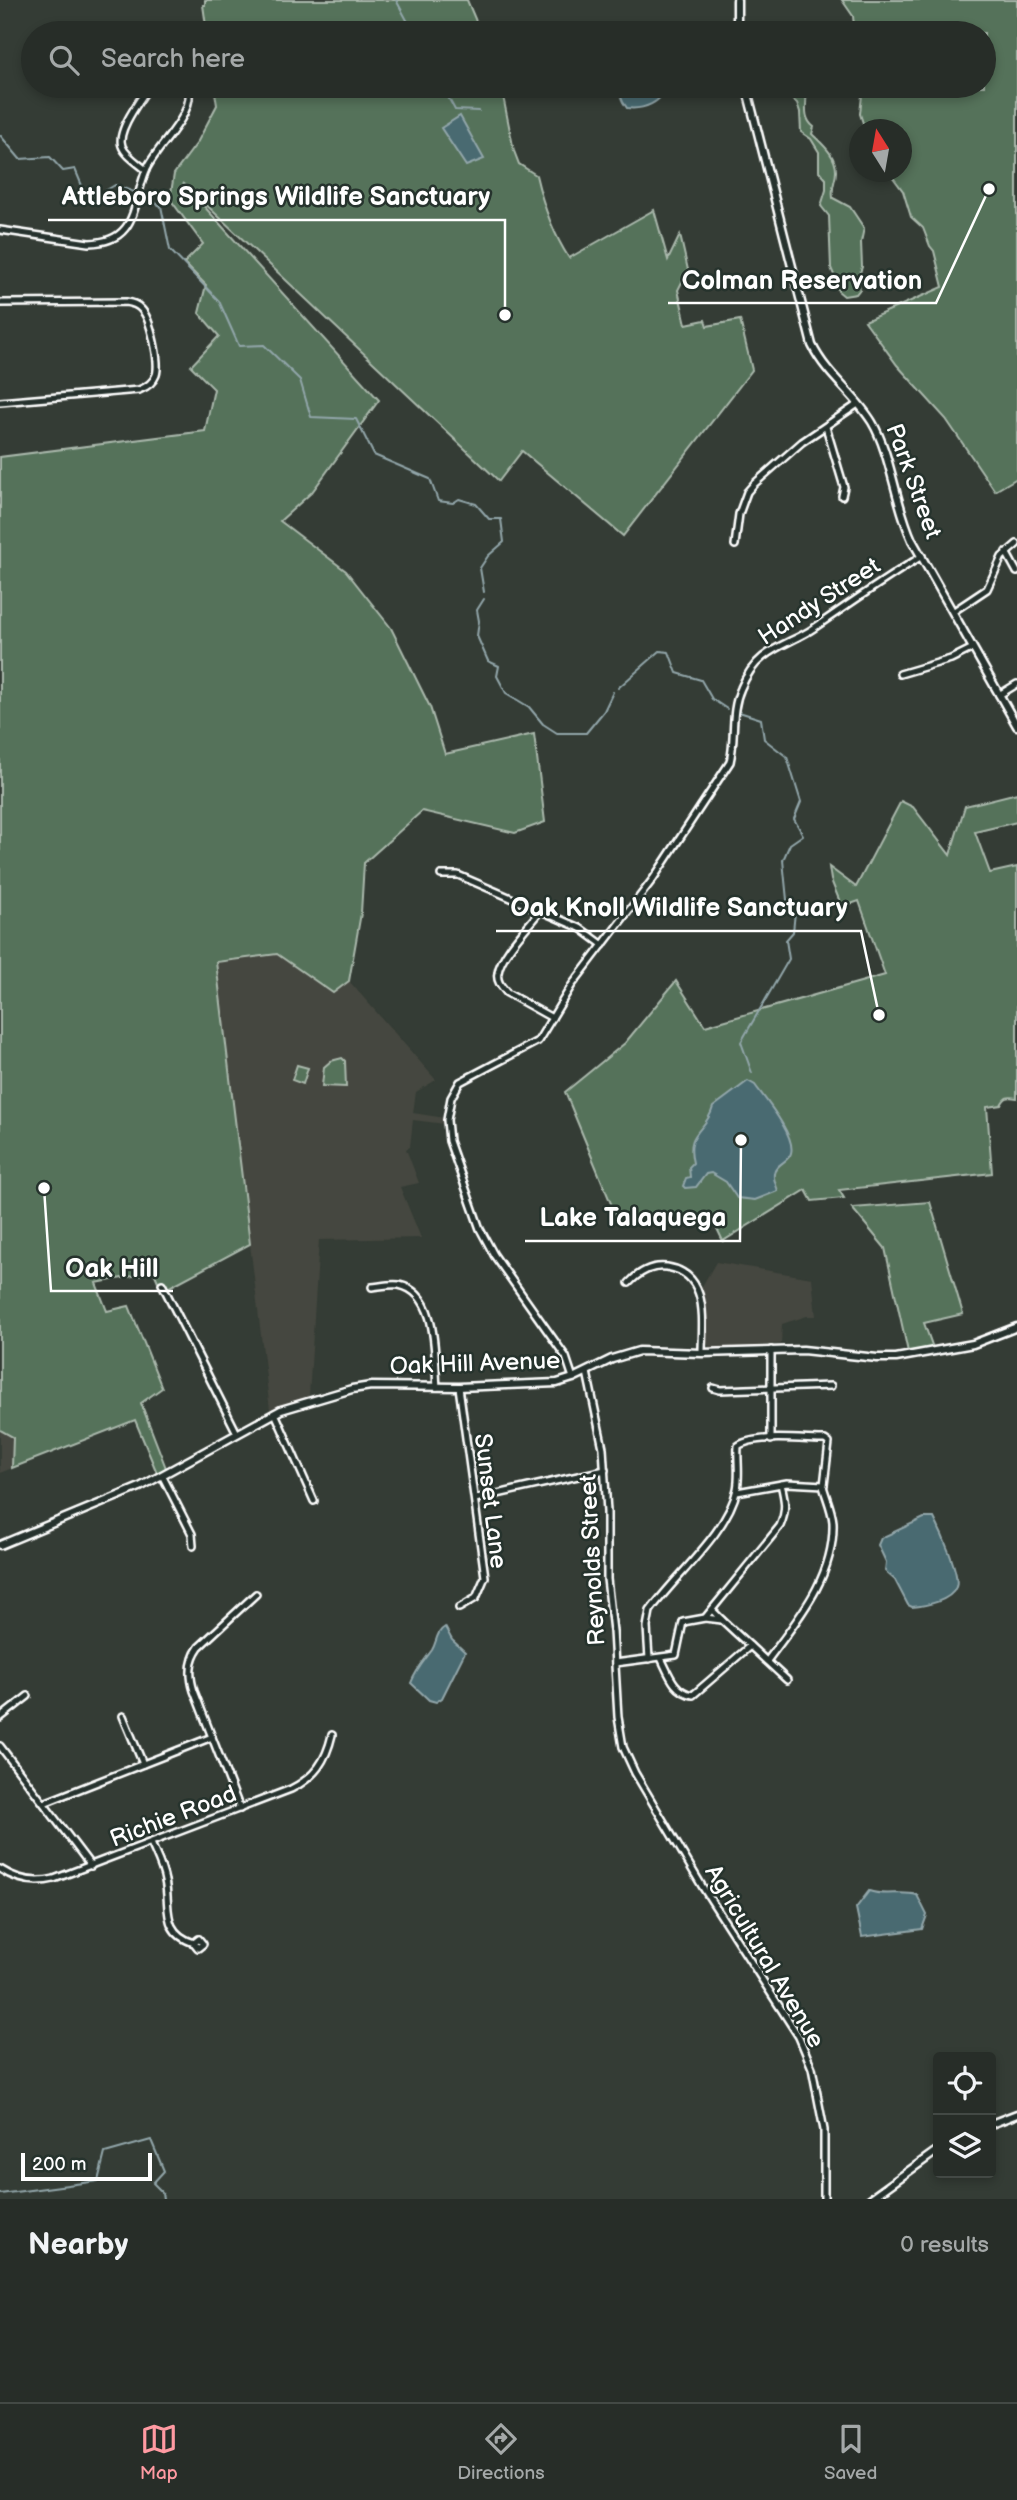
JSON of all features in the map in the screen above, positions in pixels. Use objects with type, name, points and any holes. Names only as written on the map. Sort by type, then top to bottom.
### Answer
[{"type":"main road","points":[[737,0],[737,21]]},
{"type":"main road","name":"Park Street","points":[[749,98],[806,331],[825,369],[858,404],[878,434],[900,511],[922,556],[1017,726]]},
{"type":"main road","name":"Oak Hill Avenue","points":[[0,1545],[111,1500],[275,1413],[301,1402],[352,1389],[371,1386],[544,1384],[573,1378],[612,1359],[639,1351],[702,1353],[803,1350],[895,1357],[973,1344],[1017,1327]]},
{"type":"main road","points":[[996,2122],[1017,2114]]},
{"type":"main road","points":[[870,2199],[933,2154]]},
{"type":"street","points":[[142,98],[128,120],[121,140],[122,149],[146,170]]},
{"type":"street","points":[[0,230],[89,243],[100,243],[117,237],[131,223],[146,170],[187,110],[190,98]]},
{"type":"street","points":[[0,303],[135,304],[147,316],[157,361],[154,378],[147,387],[139,390],[0,402]]},
{"type":"street","points":[[735,545],[739,514],[749,490],[762,475],[802,442],[858,404]]},
{"type":"street","points":[[826,427],[845,487],[842,496]]},
{"type":"street","points":[[954,611],[987,589],[1006,552],[1017,544]]},
{"type":"street","points":[[1006,552],[1017,572]]},
{"type":"street","name":"Handy Street","points":[[573,1378],[566,1357],[485,1238],[457,1169],[447,1128],[451,1098],[460,1082],[538,1041],[603,945],[653,879],[723,773],[733,749],[735,705],[746,677],[755,665],[765,655],[813,629],[856,597],[922,556]]},
{"type":"street","points":[[900,674],[950,659],[973,648]]},
{"type":"street","points":[[999,695],[1017,684]]},
{"type":"street","points":[[442,875],[458,875],[580,928],[603,945]]},
{"type":"street","points":[[540,911],[500,965],[498,979],[507,993],[552,1018]]},
{"type":"street","points":[[629,1283],[637,1274],[658,1267],[676,1269],[694,1280],[701,1301],[702,1353]]},
{"type":"street","points":[[162,1284],[237,1433]]},
{"type":"street","points":[[372,1287],[399,1285],[416,1294],[425,1305],[430,1316],[437,1387]]},
{"type":"street","points":[[771,1350],[771,1440]]},
{"type":"street","name":"Reynolds Street","points":[[587,1371],[603,1448],[607,1579],[618,1717],[623,1747]]},
{"type":"street","points":[[713,1388],[720,1390],[831,1386]]},
{"type":"street","name":"Sunset Lane","points":[[459,1387],[485,1577],[476,1598],[459,1608]]},
{"type":"street","points":[[275,1413],[314,1501]]},
{"type":"street","points":[[649,1659],[647,1627],[650,1611],[722,1526],[737,1492],[738,1446],[747,1442],[771,1440],[825,1440],[829,1443],[826,1482],[823,1486],[832,1516],[831,1540],[819,1584],[804,1610],[767,1661]]},
{"type":"street","points":[[475,1499],[605,1471]]},
{"type":"street","points":[[162,1475],[192,1534],[193,1546]]},
{"type":"street","points":[[737,1492],[781,1484],[823,1486]]},
{"type":"street","points":[[705,1618],[780,1525],[786,1504],[781,1484]]},
{"type":"street","points":[[240,1809],[192,1685],[190,1672],[192,1660],[199,1647],[256,1594]]},
{"type":"street","points":[[712,1610],[787,1680]]},
{"type":"street","points":[[615,1663],[676,1655],[683,1622],[705,1618],[722,1620]]},
{"type":"street","points":[[661,1658],[676,1687],[682,1693],[693,1696],[750,1646]]},
{"type":"street","points":[[0,1717],[28,1696]]},
{"type":"street","points":[[123,1716],[142,1764]]},
{"type":"street","name":"Richie Road","points":[[2,1870],[19,1879],[39,1882],[54,1880],[291,1789],[307,1780],[323,1762],[332,1735]]},
{"type":"street","points":[[44,1803],[212,1737]]},
{"type":"street","points":[[0,1746],[91,1866]]},
{"type":"street","name":"Agricultural Avenue","points":[[623,1747],[635,1773],[702,1886],[799,2038],[812,2068],[824,2130],[824,2199]]},
{"type":"street","points":[[151,1843],[166,1881],[170,1922],[180,1936],[194,1943]]},
{"type":"street","points":[[0,1879],[2,1870]]},
{"type":"shaded area","points":[[277,954],[333,993],[349,981],[436,1080],[416,1092],[413,1113],[445,1118],[445,1124],[413,1120],[410,1147],[406,1149],[419,1183],[400,1187],[421,1238],[319,1240],[309,1396],[270,1410],[216,962]]},
{"type":"shaded area","points":[[716,1262],[812,1278],[816,1316],[782,1324],[781,1344],[711,1349],[706,1342],[705,1303],[701,1288]]},
{"type":"shaded area","points":[[0,1430],[13,1437],[12,1468],[0,1473]]},
{"type":"green space","points":[[205,0],[467,0],[476,21],[205,21]]},
{"type":"green space","points":[[842,0],[1017,0],[1017,478],[995,491],[946,419],[897,365],[865,321],[943,287],[934,251],[923,228],[911,217],[903,191],[896,182],[912,182],[912,119],[862,119],[860,114],[862,98],[996,98],[996,21],[854,21]]},
{"type":"green space","points":[[216,98],[503,98],[519,164],[536,175],[549,218],[569,258],[654,210],[668,260],[680,235],[688,270],[678,290],[686,324],[705,320],[707,326],[740,320],[752,370],[623,536],[522,451],[499,481],[183,183],[379,400],[312,492],[280,521],[346,571],[391,628],[430,707],[445,754],[534,734],[545,822],[515,833],[422,811],[364,863],[361,913],[349,981],[333,993],[277,954],[216,962],[250,1244],[162,1291],[154,1272],[96,1283],[107,1311],[129,1306],[162,1388],[141,1403],[166,1468],[157,1473],[135,1420],[12,1468],[13,1437],[0,1430],[0,457],[205,431],[214,389],[191,366],[219,336],[199,313],[206,285],[184,263],[203,244],[170,199],[174,174],[197,143],[217,105]]},
{"type":"green space","points":[[791,98],[806,98],[806,114],[814,127],[812,134],[834,160],[836,175],[833,198],[850,207],[864,228],[861,242],[862,267],[857,280],[860,289],[856,294],[844,296],[838,291],[831,268],[829,216],[821,206],[826,179],[819,171],[819,152],[811,139],[801,132],[797,103]]},
{"type":"green space","points":[[1017,793],[1017,822],[975,832],[990,873],[1017,867],[1017,1098],[1007,1098],[1001,1105],[987,1107],[992,1173],[839,1190],[844,1198],[812,1201],[806,1190],[723,1241],[711,1216],[619,1223],[565,1092],[625,1043],[676,981],[705,1026],[885,975],[859,901],[842,907],[831,880],[829,867],[856,887],[901,801],[913,807],[950,855],[965,806]]},
{"type":"green space","points":[[342,1058],[345,1061],[346,1087],[322,1086],[324,1067],[331,1061]]},
{"type":"green space","points":[[297,1065],[308,1068],[303,1084],[292,1080]]},
{"type":"green space","points":[[930,1202],[963,1314],[924,1323],[933,1348],[908,1352],[885,1248],[852,1208]]},
{"type":"water","points":[[621,98],[659,98],[651,104],[633,108],[627,108]]},
{"type":"water","points":[[460,116],[484,159],[466,166],[441,128]]},
{"type":"water","points":[[748,1081],[755,1085],[789,1137],[790,1156],[774,1174],[778,1191],[755,1200],[737,1198],[726,1182],[711,1173],[706,1174],[696,1187],[685,1188],[683,1186],[686,1178],[690,1177],[689,1167],[693,1163],[691,1152],[694,1138],[710,1116],[713,1107]]},
{"type":"water","points":[[924,1518],[934,1518],[953,1563],[957,1581],[949,1596],[930,1604],[912,1607],[908,1605],[895,1580],[885,1571],[886,1562],[878,1545],[881,1538]]},
{"type":"water","points":[[445,1627],[452,1640],[465,1652],[442,1698],[436,1702],[429,1700],[411,1683]]},
{"type":"water","points":[[869,1891],[917,1895],[927,1915],[922,1929],[862,1937],[856,1908]]},
{"type":"waterway","points":[[396,0],[407,21]]},
{"type":"waterway","points":[[448,98],[455,110],[479,111]]},
{"type":"waterway","points":[[0,135],[20,159],[50,157],[63,171],[75,169],[85,193],[95,197],[115,185],[134,192]]},
{"type":"waterway","points":[[142,196],[161,206],[170,250],[219,301],[239,346],[264,345],[300,380],[311,417],[356,419],[374,455],[430,479],[438,501],[453,503],[459,499],[476,504],[489,519],[501,519],[504,542],[488,556],[480,568],[484,592]]},
{"type":"waterway","points":[[484,599],[477,610],[477,636],[488,661],[499,666],[497,676],[506,693],[529,707],[543,724],[557,733],[586,733],[604,711],[613,692]]},
{"type":"waterway","points":[[618,688],[660,651],[669,652],[677,673],[701,680],[712,699],[727,709]]},
{"type":"waterway","points":[[739,712],[761,719],[764,739],[787,757],[801,802],[794,819],[803,835],[790,844],[783,860],[787,900],[795,912],[793,932],[786,940],[789,959],[741,1042],[752,1073]]},
{"type":"waterway","points":[[0,2194],[98,2181],[105,2153],[151,2140],[164,2171],[153,2183],[162,2192],[163,2199]]},
{"type":"place","name":"Colman Reservation","points":[[989,189]]},
{"type":"place","name":"Attleboro Springs Wildlife Sanctuary","points":[[505,315]]},
{"type":"place","name":"Oak Knoll Wildlife Sanctuary","points":[[879,1015]]},
{"type":"place","name":"Lake Talaquega","points":[[741,1140]]},
{"type":"place","name":"Oak Hill","points":[[44,1188]]}]
